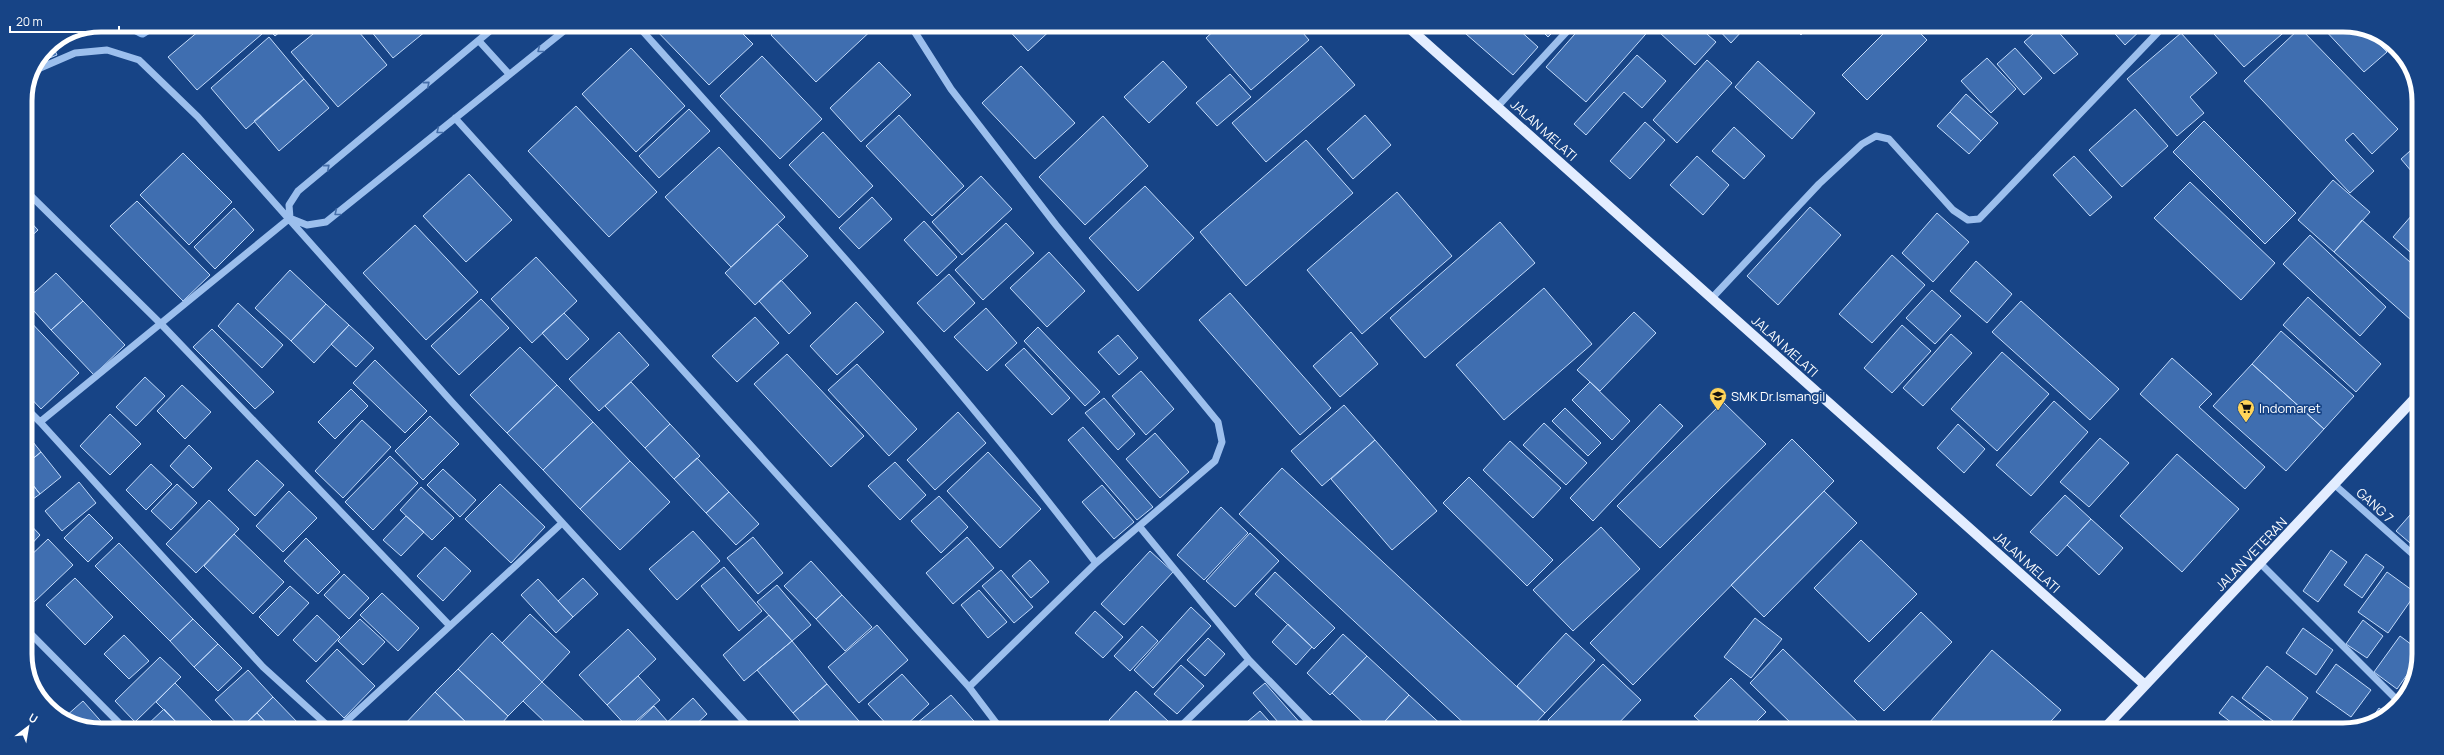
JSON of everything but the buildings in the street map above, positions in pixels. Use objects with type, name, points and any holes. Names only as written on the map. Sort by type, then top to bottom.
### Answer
[{"type":"main road","name":"JALAN MELATI","points":[[1415,32],[2145,685]]},
{"type":"main road","name":"JALAN VETERAN","points":[[2110,723],[2412,402]]},
{"type":"street","points":[[290,218],[289,205],[298,191],[489,32]]},
{"type":"street","points":[[290,218],[307,224],[326,222],[562,32]]},
{"type":"street","points":[[643,32],[889,307],[1056,511],[1096,563]]},
{"type":"street","points":[[915,32],[951,90],[1056,225],[1218,422],[1222,442],[1215,461],[1096,563],[969,687]]},
{"type":"street","points":[[1498,106],[1566,32]]},
{"type":"street","points":[[1712,298],[1819,184],[1862,144],[1876,136],[1889,139],[1953,210],[1968,220],[1979,219],[2086,110],[2158,32]]},
{"type":"street","points":[[479,40],[509,74]]},
{"type":"street","points":[[41,68],[75,53],[107,50],[140,60],[198,117],[562,523],[745,723]]},
{"type":"street","points":[[455,118],[969,687],[996,723]]},
{"type":"street","points":[[32,197],[161,324],[450,626]]},
{"type":"street","points":[[40,422],[290,218]]},
{"type":"street","points":[[32,414],[263,667],[325,723]]},
{"type":"street","name":"GANG 7","points":[[2335,485],[2412,554]]},
{"type":"street","points":[[344,723],[562,523]]},
{"type":"street","points":[[1139,526],[1249,660],[1310,723]]},
{"type":"street","points":[[2260,563],[2395,698]]},
{"type":"street","points":[[32,635],[119,723]]},
{"type":"street","points":[[1184,723],[1249,660]]},
{"type":"place","name":"SMK Dr.Ismangil","points":[[1718,411]]},
{"type":"place","name":"Indomaret","points":[[2246,423]]}]
